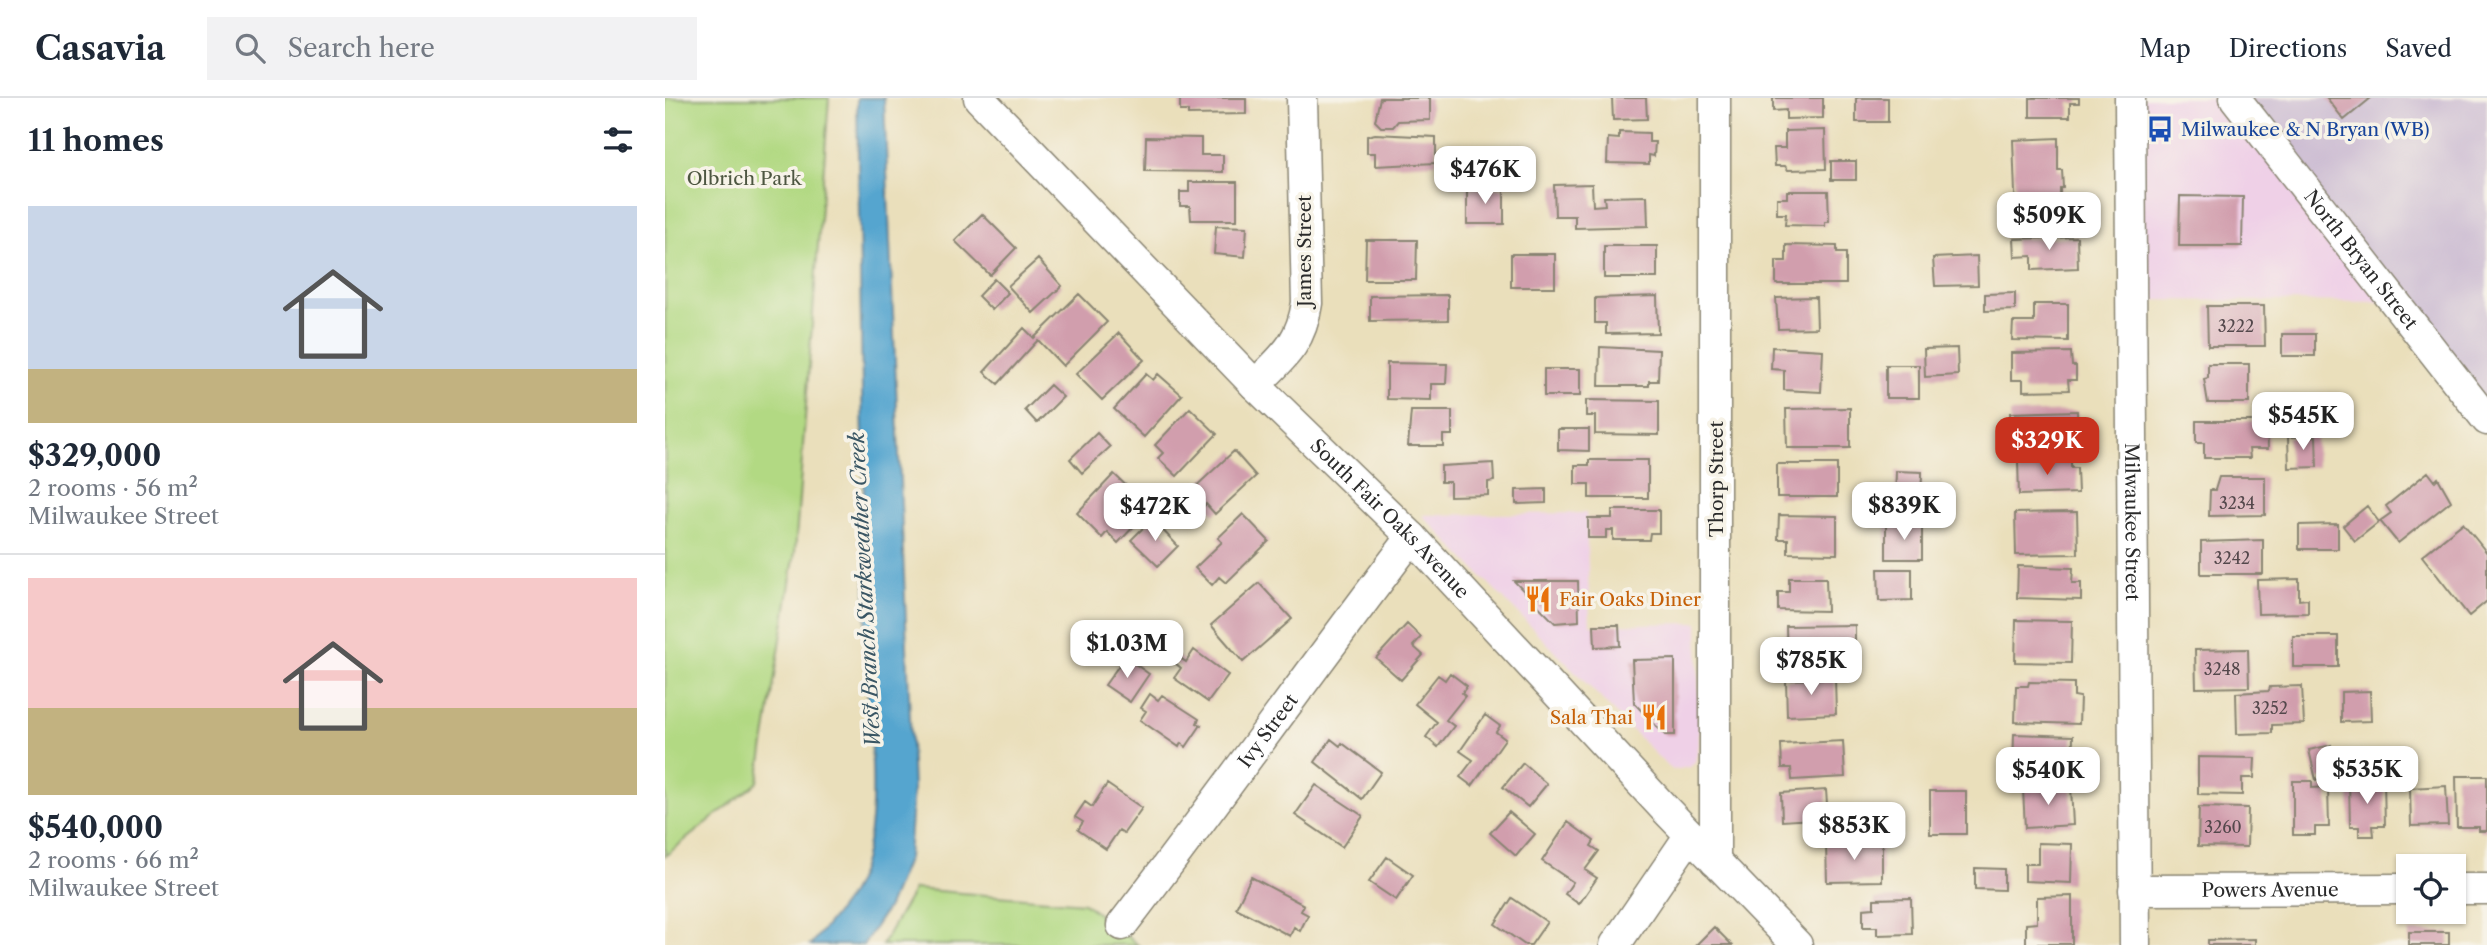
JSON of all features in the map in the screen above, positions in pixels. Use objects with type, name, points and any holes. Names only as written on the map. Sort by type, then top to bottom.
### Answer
[{"type":"street","name":"South Fair Oaks Avenue","points":[[979,98],[1255,385],[1412,537],[1690,835],[1797,945]]},
{"type":"street","name":"James Street","points":[[1255,385],[1292,348],[1303,328],[1307,303],[1302,98]]},
{"type":"street","name":"Thorp Street","points":[[1715,98],[1715,861]]},
{"type":"street","name":"Milwaukee Street","points":[[2130,98],[2134,945]]},
{"type":"street","name":"North Bryan Street","points":[[2235,98],[2487,420]]},
{"type":"street","name":"Ivy Street","points":[[1122,925],[1228,789],[1303,679],[1412,537]]},
{"type":"street","points":[[1615,945],[1690,835]]},
{"type":"street","name":"Powers Avenue","points":[[2134,890],[2396,889]]},
{"type":"street","points":[[2466,889],[2487,889]]},
{"type":"shaded area","points":[[2130,98],[2235,98],[2395,302],[2131,300]]},
{"type":"shaded area","points":[[2235,98],[2487,98],[2487,420]]},
{"type":"shaded area","points":[[1586,513],[1590,625],[1698,623],[1699,745],[1695,762],[1690,767],[1673,770],[1665,764],[1422,515]]},
{"type":"green space","name":"Olbrich Park","points":[[665,98],[829,98],[795,552],[758,782],[665,856]]},
{"type":"green space","points":[[914,889],[1084,903],[1138,945],[882,945]]},
{"type":"water","points":[[857,98],[884,98],[913,789],[908,858],[888,907],[863,945],[810,945],[850,894],[860,872],[871,820],[872,763],[867,683]]},
{"type":"building","points":[[1180,98],[1246,98],[1246,114],[1188,115],[1188,111],[1180,111]]},
{"type":"building","points":[[1380,98],[1430,98],[1430,120],[1398,121],[1393,127],[1381,127],[1375,121]]},
{"type":"building","points":[[1612,98],[1646,98],[1647,119],[1613,120]]},
{"type":"building","points":[[1773,98],[1823,98],[1823,118],[1786,119],[1786,110],[1773,111]]},
{"type":"building","points":[[1856,98],[1888,98],[1888,122],[1856,122]]},
{"type":"building","points":[[2030,98],[2079,98],[2079,103],[2070,103],[2070,117],[2030,117]]},
{"type":"building","points":[[2327,98],[2371,98],[2344,120]]},
{"type":"building","points":[[1825,130],[1826,169],[1788,170],[1785,166],[1775,166],[1774,148],[1785,148],[1785,131]]},
{"type":"building","points":[[1619,132],[1649,133],[1649,142],[1655,142],[1654,156],[1649,155],[1649,164],[1607,163],[1608,138],[1619,139]]},
{"type":"building","points":[[1375,134],[1436,137],[1436,163],[1375,166],[1375,153],[1367,153],[1367,136]]},
{"type":"building","points":[[1146,137],[1201,138],[1201,155],[1223,155],[1223,172],[1145,171]]},
{"type":"building","points":[[2058,138],[2058,170],[2062,170],[2063,188],[2060,188],[2060,219],[2016,220],[2013,140]]},
{"type":"building","points":[[1507,158],[1507,182],[1474,182],[1474,159]]},
{"type":"building","points":[[1831,161],[1856,161],[1856,180],[1831,180]]},
{"type":"building","points":[[1189,182],[1237,182],[1237,220],[1191,220],[1190,206],[1180,206],[1180,192],[1189,192]]},
{"type":"building","points":[[1592,184],[1593,206],[1605,205],[1604,197],[1647,196],[1648,226],[1575,228],[1575,216],[1555,216],[1554,185]]},
{"type":"building","points":[[1467,188],[1504,188],[1504,224],[1467,224]]},
{"type":"building","points":[[1787,191],[1828,191],[1829,222],[1825,222],[1825,226],[1785,225],[1786,214],[1777,214],[1777,198],[1787,198]]},
{"type":"building","points":[[2180,196],[2243,197],[2242,246],[2179,246]]},
{"type":"building","points":[[982,214],[1016,248],[990,275],[955,241]]},
{"type":"building","points":[[1216,226],[1247,227],[1245,257],[1214,254]]},
{"type":"building","points":[[2077,237],[2078,268],[2032,270],[2032,256],[2015,257],[2014,239]]},
{"type":"building","points":[[1366,240],[1417,240],[1416,280],[1365,280]]},
{"type":"building","points":[[1786,245],[1837,246],[1837,253],[1846,253],[1846,284],[1776,284],[1776,261],[1786,261]]},
{"type":"building","points":[[1604,246],[1657,246],[1657,278],[1604,278]]},
{"type":"building","points":[[1511,254],[1555,254],[1555,287],[1511,287]]},
{"type":"building","points":[[1977,256],[1978,285],[1935,286],[1933,258]]},
{"type":"building","points":[[1038,259],[1062,286],[1033,313],[1008,286]]},
{"type":"building","points":[[994,279],[1008,293],[992,310],[978,296]]},
{"type":"building","points":[[2015,293],[2015,310],[1985,311],[1985,294]]},
{"type":"building","points":[[1079,294],[1107,322],[1063,366],[1038,340],[998,384],[984,372],[1024,328],[1034,338]]},
{"type":"building","points":[[1448,295],[1448,320],[1370,321],[1370,296]]},
{"type":"building","points":[[1657,296],[1658,333],[1606,334],[1606,323],[1595,323],[1595,298]]},
{"type":"building","points":[[1816,297],[1817,328],[1778,329],[1776,298]]},
{"type":"building","points":[[2034,304],[2068,304],[2068,341],[2012,340],[2013,322],[2034,322]]},
{"type":"building","points":[[2207,306],[2264,306],[2265,346],[2208,346]]},
{"type":"building","points":[[1119,333],[1144,360],[1102,400],[1076,374]]},
{"type":"building","points":[[2282,334],[2315,334],[2315,356],[2282,356]]},
{"type":"building","points":[[1600,347],[1659,350],[1658,381],[1649,381],[1649,386],[1599,386]]},
{"type":"building","points":[[1772,347],[1823,350],[1821,392],[1784,390],[1784,370],[1771,369]]},
{"type":"building","points":[[1957,348],[1958,375],[1925,377],[1924,349]]},
{"type":"building","points":[[2071,352],[2072,366],[2076,366],[2076,380],[2068,380],[2069,390],[2023,391],[2023,380],[2011,380],[2011,353]]},
{"type":"building","points":[[1387,363],[1447,364],[1446,384],[1431,384],[1431,400],[1387,399]]},
{"type":"building","points":[[2208,364],[2249,364],[2249,403],[2208,403],[2204,379],[2208,378]]},
{"type":"building","points":[[1886,365],[1919,365],[1919,398],[1886,398]]},
{"type":"building","points":[[1544,369],[1580,369],[1580,396],[1544,396]]},
{"type":"building","points":[[1146,374],[1153,380],[1158,374],[1182,395],[1144,437],[1114,409]]},
{"type":"building","points":[[1050,385],[1063,397],[1037,423],[1025,410]]},
{"type":"building","points":[[1586,400],[1659,401],[1659,435],[1595,434],[1595,416],[1586,416]]},
{"type":"building","points":[[1190,408],[1217,434],[1177,476],[1158,458],[1163,453],[1155,445]]},
{"type":"building","points":[[1850,408],[1850,448],[1787,448],[1786,409]]},
{"type":"building","points":[[1411,411],[1452,411],[1452,435],[1443,435],[1443,446],[1408,446]]},
{"type":"building","points":[[2077,411],[2078,444],[2011,446],[2010,413]]},
{"type":"building","points":[[2196,421],[2267,421],[2268,449],[2249,449],[2250,458],[2204,458],[2204,443],[2196,443]]},
{"type":"building","points":[[1558,429],[1589,429],[1589,451],[1558,450]]},
{"type":"building","points":[[1097,433],[1110,447],[1082,473],[1070,459]]},
{"type":"building","points":[[2316,436],[2317,467],[2289,468],[2288,437]]},
{"type":"building","points":[[1234,451],[1256,476],[1215,514],[1206,504],[1200,510],[1193,502],[1198,497],[1192,490]]},
{"type":"building","points":[[2071,458],[2071,468],[2077,468],[2078,493],[2019,495],[2018,460]]},
{"type":"building","points":[[1589,460],[1648,460],[1648,498],[1589,498],[1589,484],[1575,484],[1575,465],[1589,465]]},
{"type":"building","points":[[1493,463],[1494,481],[1488,482],[1488,495],[1450,496],[1450,482],[1441,482],[1441,466]]},
{"type":"building","points":[[1777,464],[1837,464],[1837,497],[1777,497]]},
{"type":"building","points":[[1896,471],[1922,472],[1921,504],[1895,503]]},
{"type":"building","points":[[2428,472],[2435,481],[2438,478],[2451,501],[2398,543],[2380,521],[2391,513],[2386,506]]},
{"type":"building","points":[[1114,474],[1138,497],[1130,505],[1142,518],[1118,543],[1107,532],[1102,538],[1077,513]]},
{"type":"building","points":[[2219,477],[2265,477],[2265,515],[2209,516],[2210,490],[2215,490]]},
{"type":"building","points":[[1546,489],[1546,503],[1516,504],[1516,490]]},
{"type":"building","points":[[2367,506],[2379,522],[2355,541],[2343,526]]},
{"type":"building","points":[[1612,510],[1659,510],[1659,533],[1650,533],[1649,540],[1613,540],[1613,530],[1606,530],[1606,538],[1588,538],[1588,518],[1612,518]]},
{"type":"building","points":[[2077,512],[2078,554],[2016,555],[2015,513]]},
{"type":"building","points":[[1243,514],[1269,541],[1226,583],[1219,577],[1212,585],[1195,568],[1222,542],[1218,538]]},
{"type":"building","points":[[1779,515],[1837,516],[1837,554],[1788,553],[1788,539],[1778,539]]},
{"type":"building","points":[[1152,519],[1178,546],[1158,566],[1131,540]]},
{"type":"building","points":[[2463,523],[2487,553],[2487,601],[2469,616],[2422,556]]},
{"type":"building","points":[[2338,524],[2338,549],[2299,549],[2299,525]]},
{"type":"building","points":[[1886,525],[1922,525],[1922,559],[1886,559]]},
{"type":"building","points":[[2263,540],[2263,574],[2201,574],[2201,542]]},
{"type":"building","points":[[2018,566],[2073,568],[2072,583],[2081,583],[2081,600],[2017,598]]},
{"type":"building","points":[[1878,569],[1912,569],[1912,600],[1879,601]]},
{"type":"building","points":[[1789,578],[1826,578],[1827,611],[1778,610],[1778,592],[1789,592]]},
{"type":"building","points":[[2299,579],[2299,600],[2308,599],[2308,613],[2258,614],[2257,580]]},
{"type":"building","points":[[1514,581],[1578,581],[1579,621],[1555,623]]},
{"type":"building","points":[[1259,583],[1292,619],[1243,662],[1211,625]]},
{"type":"building","points":[[2016,620],[2072,621],[2071,663],[2015,662]]},
{"type":"building","points":[[1407,624],[1421,637],[1413,646],[1423,655],[1401,680],[1376,658]]},
{"type":"building","points":[[1594,625],[1619,625],[1620,646],[1595,647]]},
{"type":"building","points":[[1855,625],[1855,663],[1797,664],[1797,660],[1787,661],[1786,626]]},
{"type":"building","points":[[2293,636],[2338,636],[2338,667],[2293,667]]},
{"type":"building","points":[[2248,649],[2249,687],[2196,688],[2195,650]]},
{"type":"building","points":[[1194,650],[1228,675],[1208,702],[1174,678],[1181,668],[1169,658],[1173,653],[1186,662]]},
{"type":"building","points":[[1125,657],[1149,674],[1130,702],[1105,685]]},
{"type":"building","points":[[1675,659],[1675,735],[1665,735],[1634,703],[1632,660]]},
{"type":"building","points":[[1450,673],[1467,686],[1462,693],[1465,696],[1446,720],[1454,726],[1438,747],[1426,737],[1437,722],[1415,704],[1438,675],[1445,680]]},
{"type":"building","points":[[1835,678],[1836,714],[1787,716],[1786,680]]},
{"type":"building","points":[[2029,682],[2074,683],[2074,696],[2080,697],[2079,724],[2015,722],[2016,686],[2028,686]]},
{"type":"building","points":[[2302,686],[2304,724],[2272,725],[2272,733],[2237,734],[2236,693],[2269,691],[2270,687]]},
{"type":"building","points":[[2370,691],[2371,721],[2341,722],[2341,692]]},
{"type":"building","points":[[1150,694],[1158,700],[1162,695],[1199,719],[1197,723],[1201,725],[1186,747],[1181,743],[1179,747],[1140,720],[1146,711],[1141,708]]},
{"type":"building","points":[[1485,715],[1500,726],[1496,732],[1505,739],[1472,786],[1460,777],[1473,760],[1460,751]]},
{"type":"building","points":[[2014,734],[2073,736],[2072,775],[2013,773]]},
{"type":"building","points":[[1331,739],[1340,746],[1342,743],[1381,772],[1362,799],[1315,762]]},
{"type":"building","points":[[1843,741],[1845,777],[1792,780],[1791,768],[1782,768],[1781,744]]},
{"type":"building","points":[[2331,745],[2337,775],[2316,780],[2309,750]]},
{"type":"building","points":[[2198,757],[2255,758],[2254,778],[2242,778],[2242,795],[2198,794]]},
{"type":"building","points":[[1523,763],[1547,784],[1528,807],[1503,787]]},
{"type":"building","points":[[2456,776],[2487,776],[2487,831],[2479,831],[2479,827],[2457,827]]},
{"type":"building","points":[[2384,780],[2385,826],[2373,826],[2374,836],[2359,836],[2359,827],[2350,827],[2349,781]]},
{"type":"building","points":[[2293,781],[2312,781],[2312,788],[2328,787],[2329,827],[2315,827],[2315,835],[2293,835]]},
{"type":"building","points":[[1107,784],[1142,808],[1124,833],[1119,830],[1106,849],[1078,830],[1083,822],[1075,817],[1085,802],[1092,807]]},
{"type":"building","points":[[1316,785],[1363,816],[1342,847],[1295,815]]},
{"type":"building","points":[[2446,786],[2448,825],[2411,826],[2410,788]]},
{"type":"building","points":[[2071,787],[2073,825],[2025,828],[2023,789]]},
{"type":"building","points":[[1826,790],[1828,818],[1782,821],[1781,793]]},
{"type":"building","points":[[1930,791],[1966,791],[1966,834],[1930,834]]},
{"type":"building","points":[[2199,807],[2248,808],[2247,847],[2198,846]]},
{"type":"building","points":[[1509,812],[1535,834],[1516,856],[1490,833]]},
{"type":"building","points":[[1844,814],[1868,814],[1868,834],[1844,834]]},
{"type":"building","points":[[1568,822],[1594,841],[1591,846],[1599,851],[1585,870],[1597,878],[1579,904],[1565,894],[1573,882],[1542,861]]},
{"type":"building","points":[[1882,843],[1882,881],[1827,882],[1826,844]]},
{"type":"building","points":[[2038,843],[2072,844],[2071,883],[2025,881],[2025,864],[2038,864]]},
{"type":"building","points":[[1387,857],[1413,875],[1396,900],[1369,882]]},
{"type":"building","points":[[1975,868],[2004,869],[2004,890],[1975,889]]},
{"type":"building","points":[[1251,877],[1304,905],[1301,911],[1308,915],[1300,931],[1294,927],[1290,936],[1236,908]]},
{"type":"building","points":[[2072,896],[2072,944],[2026,944],[2026,924],[2037,923],[2037,897]]},
{"type":"building","points":[[1512,898],[1547,922],[1531,945],[1525,945],[1495,924]]},
{"type":"building","points":[[1911,898],[1912,934],[1877,935],[1877,927],[1863,927],[1863,909],[1874,908],[1874,899]]},
{"type":"building","points":[[1714,927],[1732,945],[1696,945]]},
{"type":"building","points":[[2409,932],[2449,932],[2449,945],[2409,945]]},
{"type":"building","points":[[2255,939],[2255,945],[2208,945],[2208,940]]},
{"type":"place","name":"Milwaukee & N Bryan (WB)","points":[[2160,129]]},
{"type":"place","name":"Fair Oaks Diner","points":[[1538,599]]},
{"type":"place","name":"Sala Thai","points":[[1654,717]]},
{"type":"water label","name":"West Branch Starkweather Creek","points":[[865,590]]}]
